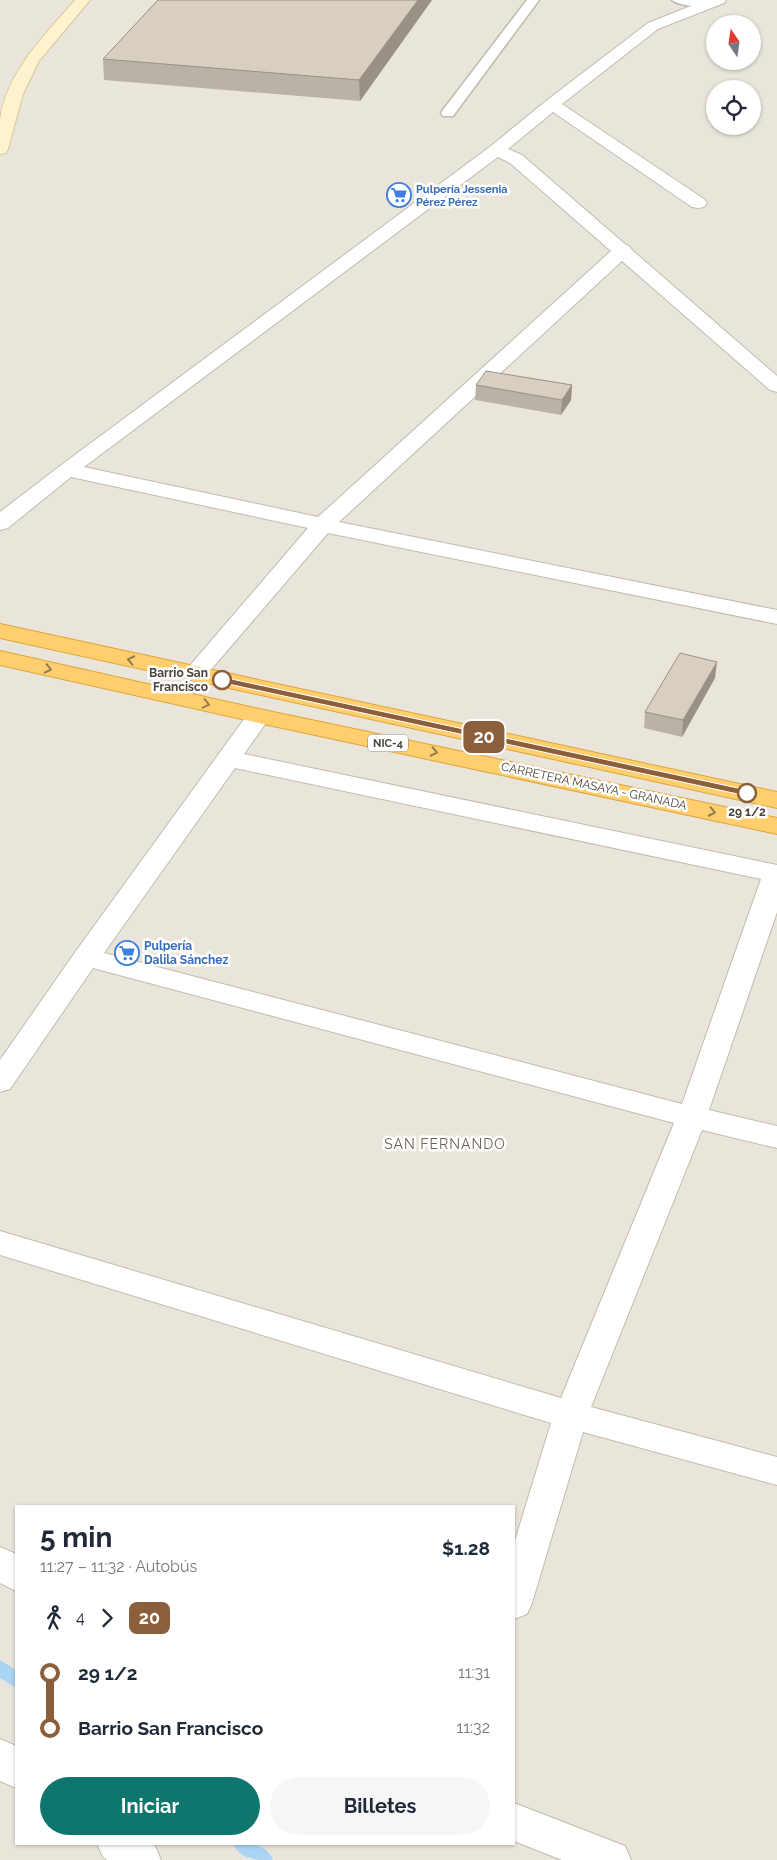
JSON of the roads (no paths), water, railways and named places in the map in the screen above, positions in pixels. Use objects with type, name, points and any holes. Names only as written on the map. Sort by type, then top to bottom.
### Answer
[{"type":"highway","name":"CARRETERA MASAYA - GRANADA","points":[[0,632],[777,800]]},
{"type":"highway","name":"CARRETERA MASAYA - GRANADA","points":[[0,658],[259,716],[777,826]]},
{"type":"street","points":[[0,149],[15,94],[32,60],[83,0]]},
{"type":"street","points":[[0,522],[497,150],[552,104],[653,26],[714,2]]},
{"type":"street","points":[[552,104],[698,203]]},
{"type":"street","points":[[497,150],[516,159],[777,386]]},
{"type":"street","points":[[194,674],[323,525],[622,250]]},
{"type":"street","points":[[67,470],[323,525],[777,617]]},
{"type":"street","points":[[0,1082],[86,957],[230,759],[259,716]]},
{"type":"street","points":[[230,759],[777,874],[692,1117],[570,1415],[515,1600]]},
{"type":"street","points":[[86,957],[692,1117],[777,1137]]},
{"type":"street","points":[[0,1243],[570,1415],[777,1471]]},
{"type":"street","points":[[0,1562],[15,1574]]},
{"type":"street","points":[[0,1757],[15,1769]]},
{"type":"street","points":[[515,1822],[611,1860]]},
{"type":"street","points":[[118,1845],[141,1860]]},
{"type":"lane","points":[[448,113],[532,0]]},
{"type":"lane","points":[[678,0],[714,2]]},
{"type":"waterway","points":[[0,1668],[15,1679]]},
{"type":"waterway","points":[[243,1845],[264,1860]]},
{"type":"place","name":"Pulpería Jessenia Pérez Pérez","points":[[399,195]]},
{"type":"place","name":"Barrio San Francisco","points":[[222,680]]},
{"type":"place","name":"29 1/2","points":[[747,793]]},
{"type":"place","name":"Pulpería Dalila Sánchez","points":[[127,953]]},
{"type":"district","name":"SAN FERNANDO","points":[[445,1144]]}]
